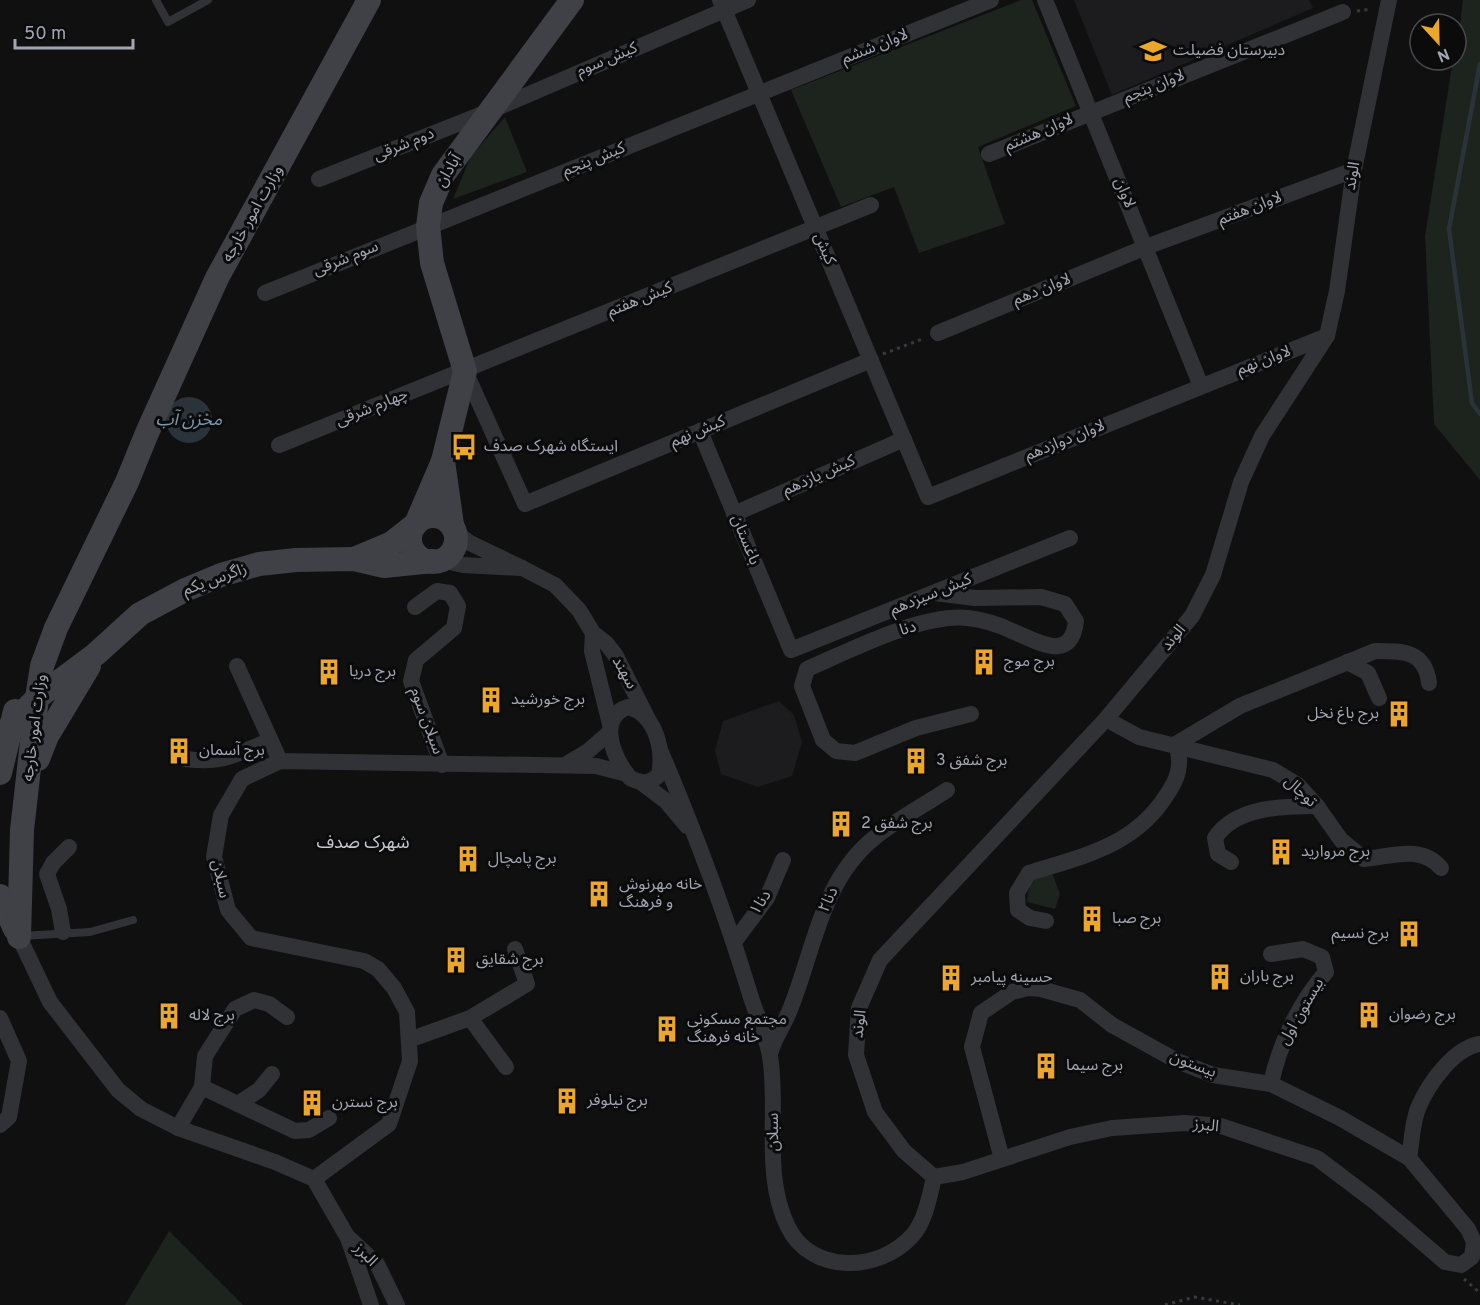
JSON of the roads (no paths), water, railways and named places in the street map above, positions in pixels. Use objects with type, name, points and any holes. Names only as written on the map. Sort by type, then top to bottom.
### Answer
[{"type":"main road","name":"وزارت امور خارجه","points":[[0,773],[11,725],[41,636],[147,433],[218,278],[369,0]]},
{"type":"main road","name":"آبادان","points":[[465,371],[432,263],[428,226],[431,203],[443,175],[572,0]]},
{"type":"main road","points":[[443,461],[454,529],[454,549],[437,561],[417,555],[412,548],[411,532],[443,461],[465,371]]},
{"type":"main road","name":"وزارت امور خارجه","points":[[19,937],[11,834],[29,780],[42,666],[56,628],[128,482],[147,433]]},
{"type":"main road","points":[[416,524],[430,516],[446,519],[454,529]]},
{"type":"main road","name":"زاگرس یکم","points":[[354,559],[392,543],[416,524]]},
{"type":"main road","name":"زاگرس یکم","points":[[96,654],[140,614],[185,590],[221,575],[278,562],[354,559],[384,566],[437,561]]},
{"type":"main road","points":[[56,628],[56,650],[62,657],[70,662],[80,661],[96,654]]},
{"type":"main road","points":[[11,725],[37,698],[96,654]]},
{"type":"main road","points":[[29,780],[47,736],[96,654]]},
{"type":"main road","name":"وزارت امور خارجه","points":[[0,896],[19,937]]},
{"type":"street","name":"کیش سوم","points":[[490,111],[722,5],[748,0]]},
{"type":"street","name":"لاوان ششم","points":[[759,94],[991,0]]},
{"type":"street","name":"لاوان","points":[[1045,0],[1201,386]]},
{"type":"street","name":"الوند","points":[[934,1177],[904,1150],[875,1112],[856,1055],[859,1008],[880,960],[1106,719],[1192,616],[1213,575],[1241,482],[1262,436],[1327,336],[1337,291],[1354,170],[1388,4]]},
{"type":"street","name":"کیش","points":[[722,5],[928,497]]},
{"type":"street","name":"لاوان پنجم","points":[[1090,112],[1343,12]]},
{"type":"street","name":"کیش پنجم","points":[[428,226],[759,94]]},
{"type":"street","name":"دوم شرقی","points":[[319,179],[490,111]]},
{"type":"street","name":"لاوان هشتم","points":[[989,154],[1090,112]]},
{"type":"street","name":"لاوان هفتم","points":[[1146,247],[1354,170]]},
{"type":"street","name":"کیش هفتم","points":[[465,371],[871,205]]},
{"type":"street","name":"سوم شرقی","points":[[265,293],[428,226]]},
{"type":"street","name":"لاوان دهم","points":[[938,333],[1146,247]]},
{"type":"street","name":"لاوان نهم","points":[[1201,386],[1327,336]]},
{"type":"street","name":"کیش نهم","points":[[525,504],[871,360]]},
{"type":"street","name":"چهارم شرقی","points":[[279,445],[465,371]]},
{"type":"street","name":"آبادان","points":[[465,371],[525,504]]},
{"type":"street","name":"لاوان دوازدهم","points":[[928,497],[1201,386]]},
{"type":"street","name":"باغستان","points":[[700,431],[791,650]]},
{"type":"street","name":"کیش یازدهم","points":[[734,514],[904,439]]},
{"type":"street","name":"سهند","points":[[454,529],[470,543],[555,585],[579,610],[593,633],[606,643],[616,656],[648,719],[661,752]]},
{"type":"street","name":"کیش سیزدهم","points":[[791,650],[1070,538]]},
{"type":"street","name":"سهند","points":[[437,561],[462,565],[522,568]]},
{"type":"street","name":"سبلان سوم","points":[[416,607],[437,591],[450,593],[458,606],[454,628],[416,660],[411,681],[442,765]]},
{"type":"street","name":"دنا","points":[[935,593],[975,598],[1041,597],[1065,604],[1076,621],[1074,634],[1066,644],[1052,646],[1037,643],[988,621],[945,618],[883,636],[807,669],[802,686],[823,740],[836,752],[855,753],[916,728],[972,714]]},
{"type":"street","name":"سهند","points":[[593,633],[592,651],[610,728],[627,774]]},
{"type":"street","points":[[1046,921],[1029,918],[1018,910],[1017,893],[1029,873],[1092,854],[1123,838],[1152,817],[1175,783],[1181,758],[1176,744],[1239,706],[1374,651],[1398,651],[1418,657],[1428,670],[1429,683]]},
{"type":"street","points":[[1347,662],[1368,673],[1379,698]]},
{"type":"street","points":[[237,666],[280,761]]},
{"type":"street","points":[[561,767],[587,752],[610,728],[619,710],[628,707],[637,709],[648,719]]},
{"type":"street","name":"توچال","points":[[1106,719],[1139,736],[1274,770],[1298,785],[1317,806],[1341,840],[1355,854],[1364,859],[1420,853],[1433,859],[1441,868]]},
{"type":"street","points":[[186,759],[210,762],[269,741]]},
{"type":"street","name":"سبلان","points":[[661,752],[698,838],[770,1054],[776,1183],[789,1228],[806,1250],[824,1260],[859,1264],[892,1251],[912,1236],[930,1195],[934,1177]]},
{"type":"street","points":[[642,783],[651,782],[659,775],[661,752]]},
{"type":"street","name":"سبلان","points":[[315,1179],[389,1124],[410,1061],[407,1012],[394,988],[378,969],[364,961],[251,938],[228,910],[214,857],[221,815],[242,778],[280,761],[596,766],[627,774],[642,783],[666,801],[698,838]]},
{"type":"street","name":"دنا۲","points":[[770,1054],[773,1039],[789,1013],[832,890],[853,859],[874,838],[946,790]]},
{"type":"street","points":[[1231,862],[1218,854],[1215,838],[1223,825],[1249,814],[1284,806],[1317,806]]},
{"type":"street","points":[[63,932],[59,909],[47,874],[53,863],[69,847]]},
{"type":"street","name":"دنا۱","points":[[734,942],[767,898],[783,860]]},
{"type":"street","name":"وزارت امور خارجه","points":[[19,937],[50,1002],[117,1090],[141,1109],[178,1128],[275,1161],[315,1179]]},
{"type":"street","points":[[409,1040],[470,1018],[527,984],[515,949]]},
{"type":"street","name":"بیستون اول","points":[[1271,954],[1303,949],[1322,957],[1326,972],[1315,984],[1277,1055],[1271,1083]]},
{"type":"street","name":"بیستون","points":[[1002,1159],[972,1047],[981,1013],[1012,992],[1028,988],[1041,989],[1080,1000],[1112,1025],[1177,1061],[1213,1075],[1271,1083],[1340,1118],[1409,1158],[1474,1226],[1472,1257],[1461,1265],[1445,1262]]},
{"type":"street","points":[[178,1128],[202,1086],[206,1056],[235,1009],[254,1000],[269,1004],[287,1017]]},
{"type":"street","points":[[0,1018],[19,1060],[9,1117],[0,1125]]},
{"type":"street","points":[[470,1018],[506,1067]]},
{"type":"street","points":[[1409,1158],[1418,1107],[1437,1077],[1459,1053],[1480,1044]]},
{"type":"street","points":[[238,1104],[259,1090],[272,1074]]},
{"type":"street","points":[[202,1086],[295,1131],[309,1130],[328,1118]]},
{"type":"street","name":"البرز","points":[[934,1177],[963,1172],[1070,1137],[1112,1128],[1185,1123],[1221,1126],[1317,1158],[1374,1201],[1445,1262]]},
{"type":"street","points":[[315,1179],[348,1238],[370,1305]]},
{"type":"street","name":"البرز","points":[[348,1238],[377,1264],[397,1305]]},
{"type":"lane","points":[[156,0],[168,22],[208,0]]},
{"type":"lane","points":[[19,937],[63,932],[90,932],[133,920]]},
{"type":"water","name":"مخزن آب","points":[[189,397],[205,404],[212,420],[205,436],[189,443],[173,436],[166,420],[173,404]]},
{"type":"waterway","points":[[1480,64],[1449,229],[1472,403],[1480,414]]},
{"type":"place","name":"دبیرستان فضیلت","points":[[1153,51]]},
{"type":"place","name":"ایستگاه شهرک صدف","points":[[464,447]]},
{"type":"place","name":"برج موج","points":[[984,662]]},
{"type":"place","name":"برج دریا","points":[[329,672]]},
{"type":"place","name":"برج خورشید","points":[[491,700]]},
{"type":"place","name":"برج باغ نخل","points":[[1399,714]]},
{"type":"place","name":"برج آسمان","points":[[179,751]]},
{"type":"place","name":"برج شفق 3","points":[[916,761]]},
{"type":"place","name":"برج شفق 2","points":[[841,824]]},
{"type":"place","name":"برج مروارید","points":[[1281,852]]},
{"type":"place","name":"برج پامچال","points":[[468,859]]},
{"type":"place","name":"خانه مهرنوش و فرهنگ","points":[[599,894]]},
{"type":"place","name":"برج صبا","points":[[1092,919]]},
{"type":"place","name":"برج نسیم","points":[[1409,934]]},
{"type":"place","name":"برج شقایق","points":[[456,960]]},
{"type":"place","name":"برج باران","points":[[1220,977]]},
{"type":"place","name":"حسینه پیامبر","points":[[951,978]]},
{"type":"place","name":"برج رضوان","points":[[1369,1015]]},
{"type":"place","name":"برج لاله","points":[[169,1016]]},
{"type":"place","name":"مجتمع مسکونی خانه فرهنگ","points":[[667,1029]]},
{"type":"place","name":"برج سیما","points":[[1046,1066]]},
{"type":"place","name":"برج نیلوفر","points":[[567,1101]]},
{"type":"place","name":"برج نسترن","points":[[312,1103]]},
{"type":"district","name":"شهرک صدف","points":[[363,843]]}]
